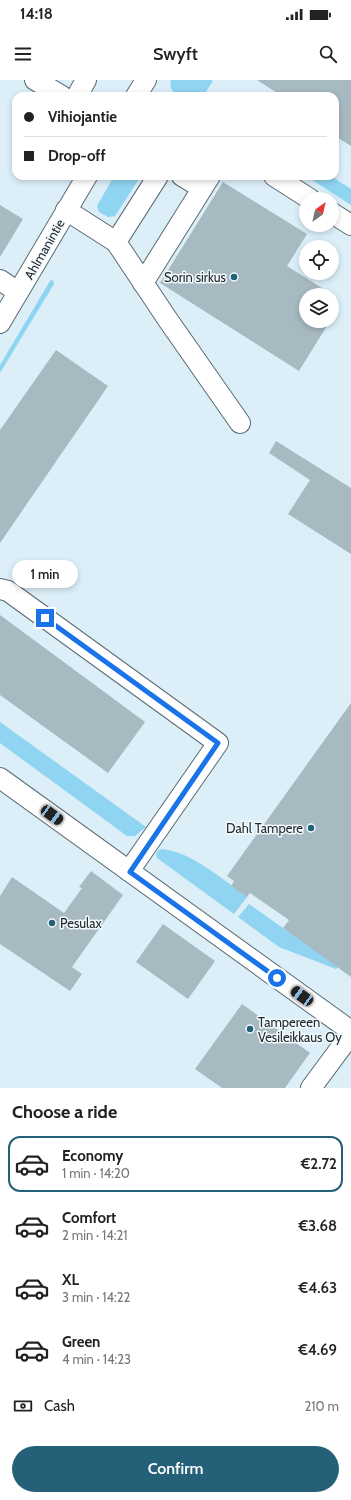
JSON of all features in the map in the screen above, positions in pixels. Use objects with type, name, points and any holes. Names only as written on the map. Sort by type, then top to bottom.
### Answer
[{"type":"street","points":[[35,80],[55,92]]},
{"type":"street","points":[[79,92],[86,80]]},
{"type":"street","name":"Ahlmanintie","points":[[0,323],[85,180]]},
{"type":"street","points":[[116,242],[155,180]]},
{"type":"street","points":[[280,180],[299,192]]},
{"type":"street","points":[[143,283],[206,182]]},
{"type":"street","points":[[66,210],[116,242],[240,423]]},
{"type":"street","points":[[339,217],[351,225]]},
{"type":"street","points":[[0,280],[18,292]]},
{"type":"street","points":[[0,589],[8,591],[218,743],[130,872]]},
{"type":"street","points":[[0,778],[351,1032],[311,1088]]},
{"type":"shaded area","points":[[171,80],[213,81],[206,92],[174,92],[171,87]]},
{"type":"shaded area","points":[[112,180],[138,180],[115,216],[108,217],[99,212],[97,206]]},
{"type":"shaded area","points":[[312,180],[337,180],[351,189],[351,205],[339,197],[339,192],[331,192]]},
{"type":"shaded area","points":[[53,280],[54,284],[0,373],[0,365],[50,281]]},
{"type":"shaded area","points":[[0,722],[146,827],[135,836],[127,836],[0,743]]},
{"type":"shaded area","points":[[162,849],[184,855],[195,861],[218,875],[247,897],[234,914],[157,858],[156,853]]},
{"type":"shaded area","points":[[249,904],[338,967],[336,969],[279,947],[238,917]]},
{"type":"building","points":[[257,80],[351,80],[351,146],[339,138],[339,92],[276,92]]},
{"type":"building","name":"Sorin sirkus","points":[[223,182],[299,229],[299,232],[307,234],[303,240],[299,240],[299,247],[287,266],[299,274],[299,280],[309,280],[322,288],[299,288],[299,328],[326,328],[299,371],[160,283]]},
{"type":"building","points":[[0,205],[23,219],[0,257]]},
{"type":"building","points":[[56,350],[108,386],[0,543],[0,430]]},
{"type":"building","points":[[276,441],[351,488],[351,554],[288,514],[310,480],[269,453]]},
{"type":"building","points":[[0,615],[145,722],[108,773],[0,695]]},
{"type":"building","points":[[351,703],[351,977],[283,928],[289,920],[250,893],[247,897],[231,886],[234,881],[227,876]]},
{"type":"building","name":"Pesulax","points":[[91,871],[123,895],[72,967],[82,974],[70,991],[0,944],[0,896],[12,877],[64,913],[82,888],[79,887]]},
{"type":"building","points":[[163,924],[215,961],[188,999],[136,962]]},
{"type":"building","name":"Tampereen Vesileikkaus Oy","points":[[242,1004],[310,1053],[285,1088],[222,1088],[195,1069]]},
{"type":"place","name":"Sorin sirkus","points":[[234,277]]},
{"type":"place","name":"Dahl Tampere","points":[[311,828]]},
{"type":"place","name":"Pesulax","points":[[52,923]]},
{"type":"place","name":"Tampereen Vesileikkaus Oy","points":[[250,1029]]},
{"type":"route","points":[[45,618],[218,743],[130,872],[277,978]]}]
